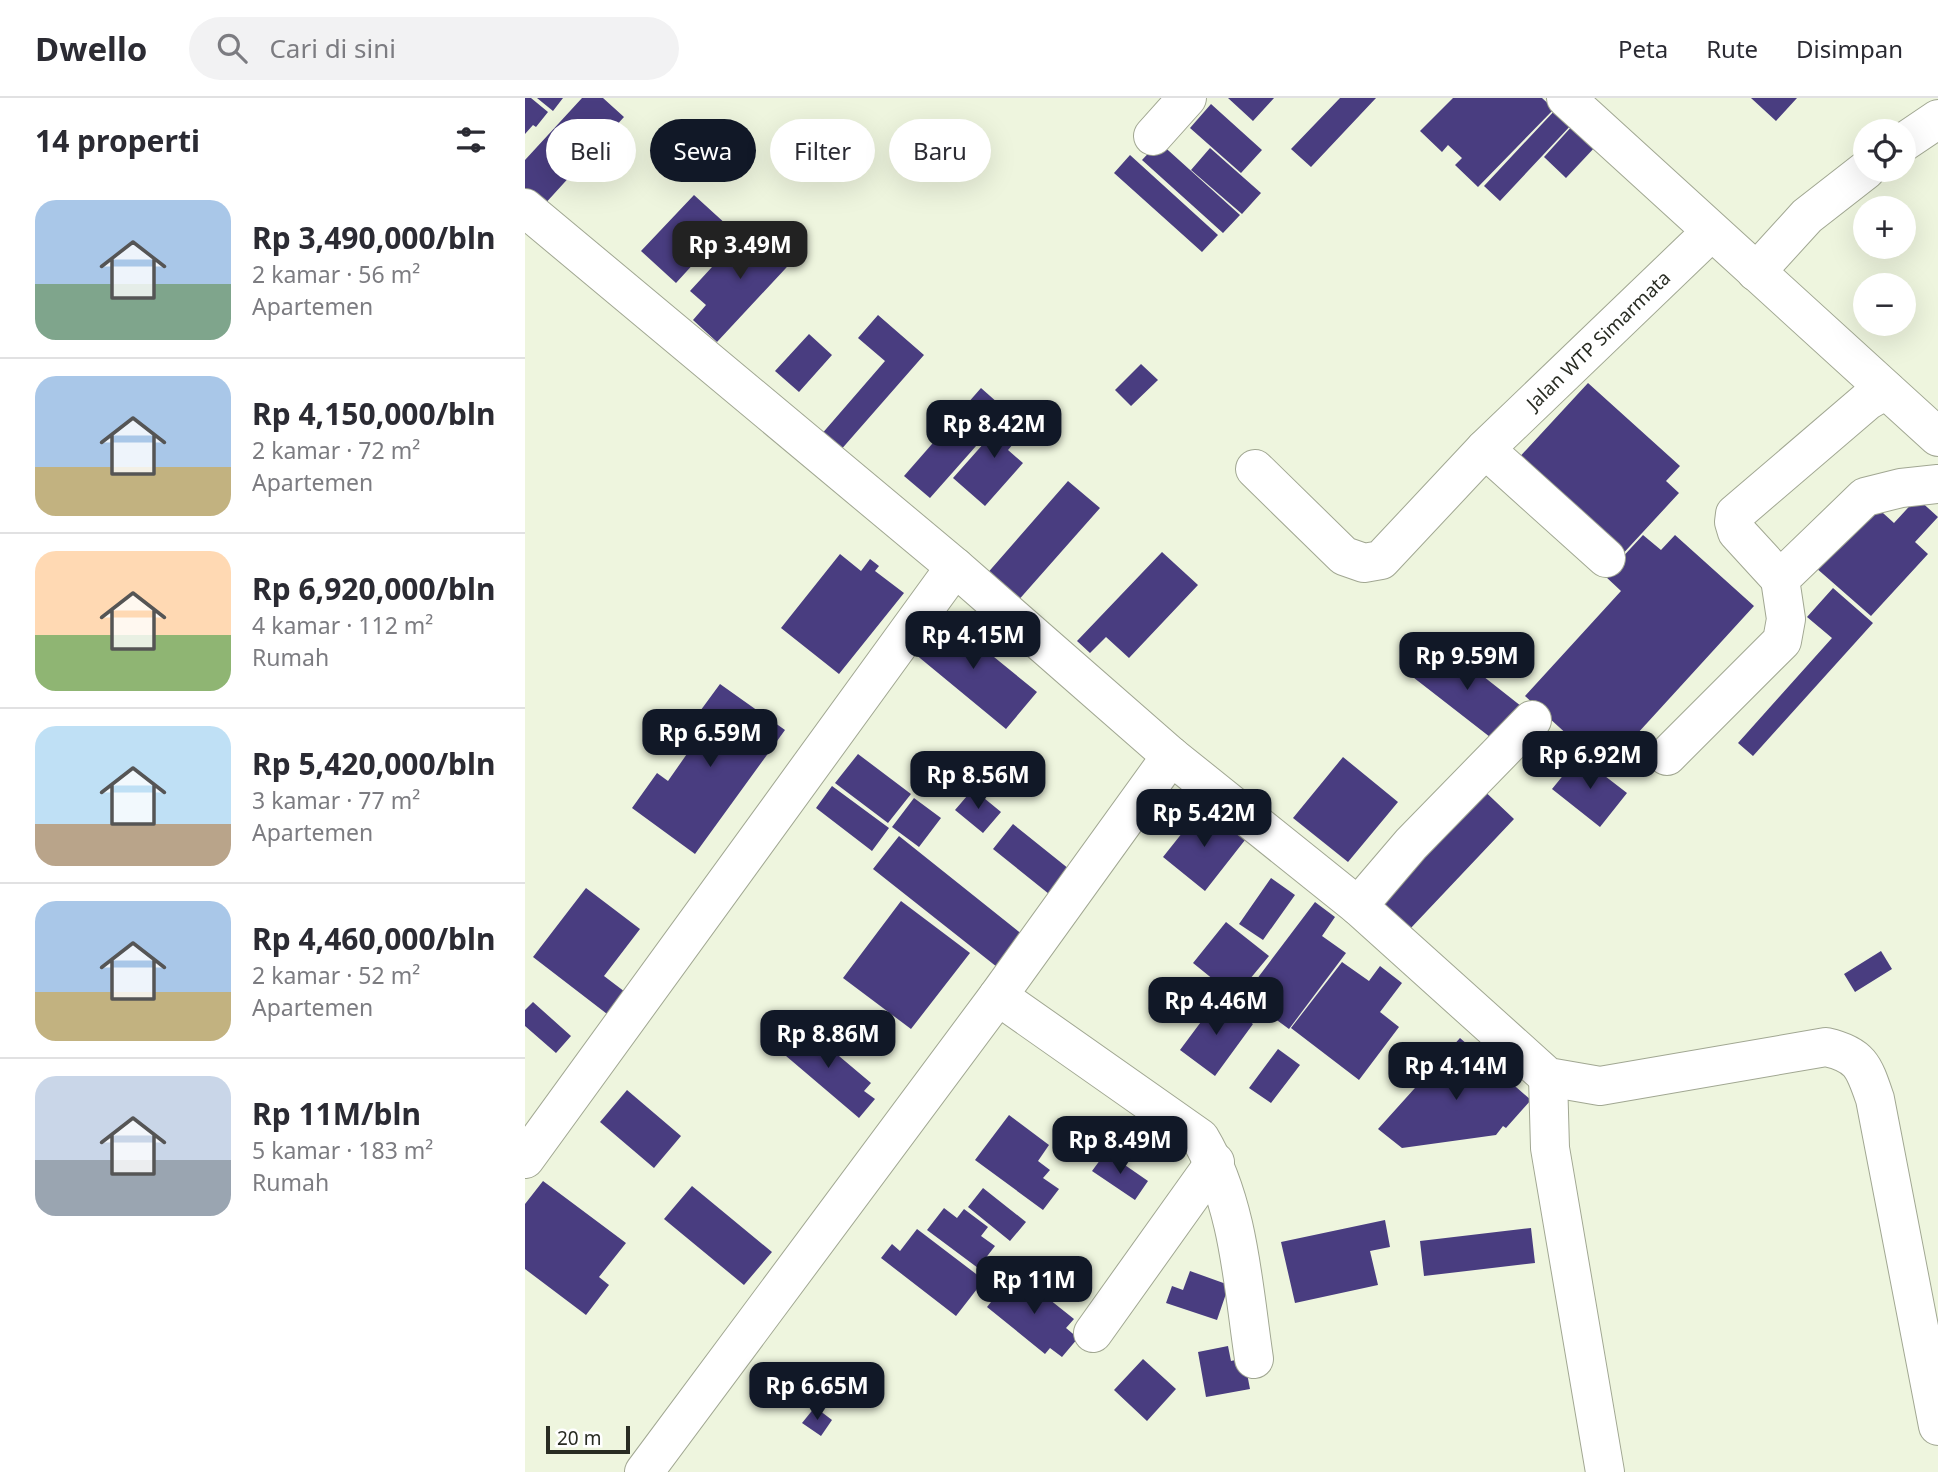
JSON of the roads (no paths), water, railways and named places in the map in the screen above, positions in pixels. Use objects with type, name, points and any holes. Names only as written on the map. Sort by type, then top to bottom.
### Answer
[{"type":"street","points":[[1153,136],[1187,98]]},
{"type":"street","points":[[1566,98],[1938,437]]},
{"type":"street","points":[[1916,134],[1938,119]]},
{"type":"street","points":[[1756,272],[1807,216],[1853,180]]},
{"type":"street","points":[[525,208],[955,567],[1171,756],[1357,906],[1548,1077],[1599,1086],[1826,1047],[1847,1052],[1865,1070],[1875,1099],[1938,1426]]},
{"type":"street","name":"Jalan WTP Simarmata","points":[[1255,469],[1344,556],[1364,564],[1381,560],[1485,449],[1711,232]]},
{"type":"street","points":[[1667,756],[1782,640],[1786,619],[1780,579],[1737,531],[1735,514],[1867,401],[1886,390]]},
{"type":"street","points":[[1485,449],[1606,558]]},
{"type":"street","points":[[1780,579],[1865,497],[1901,488],[1938,484]]},
{"type":"street","points":[[525,1159],[955,567]]},
{"type":"street","points":[[1357,906],[1411,844],[1532,720]]},
{"type":"street","points":[[644,1472],[998,996],[1171,756]]},
{"type":"street","points":[[998,996],[1200,1138],[1215,1162],[1233,1223],[1254,1359]]},
{"type":"street","points":[[1548,1077],[1550,1148],[1605,1472]]},
{"type":"street","points":[[1093,1333],[1215,1162]]}]
